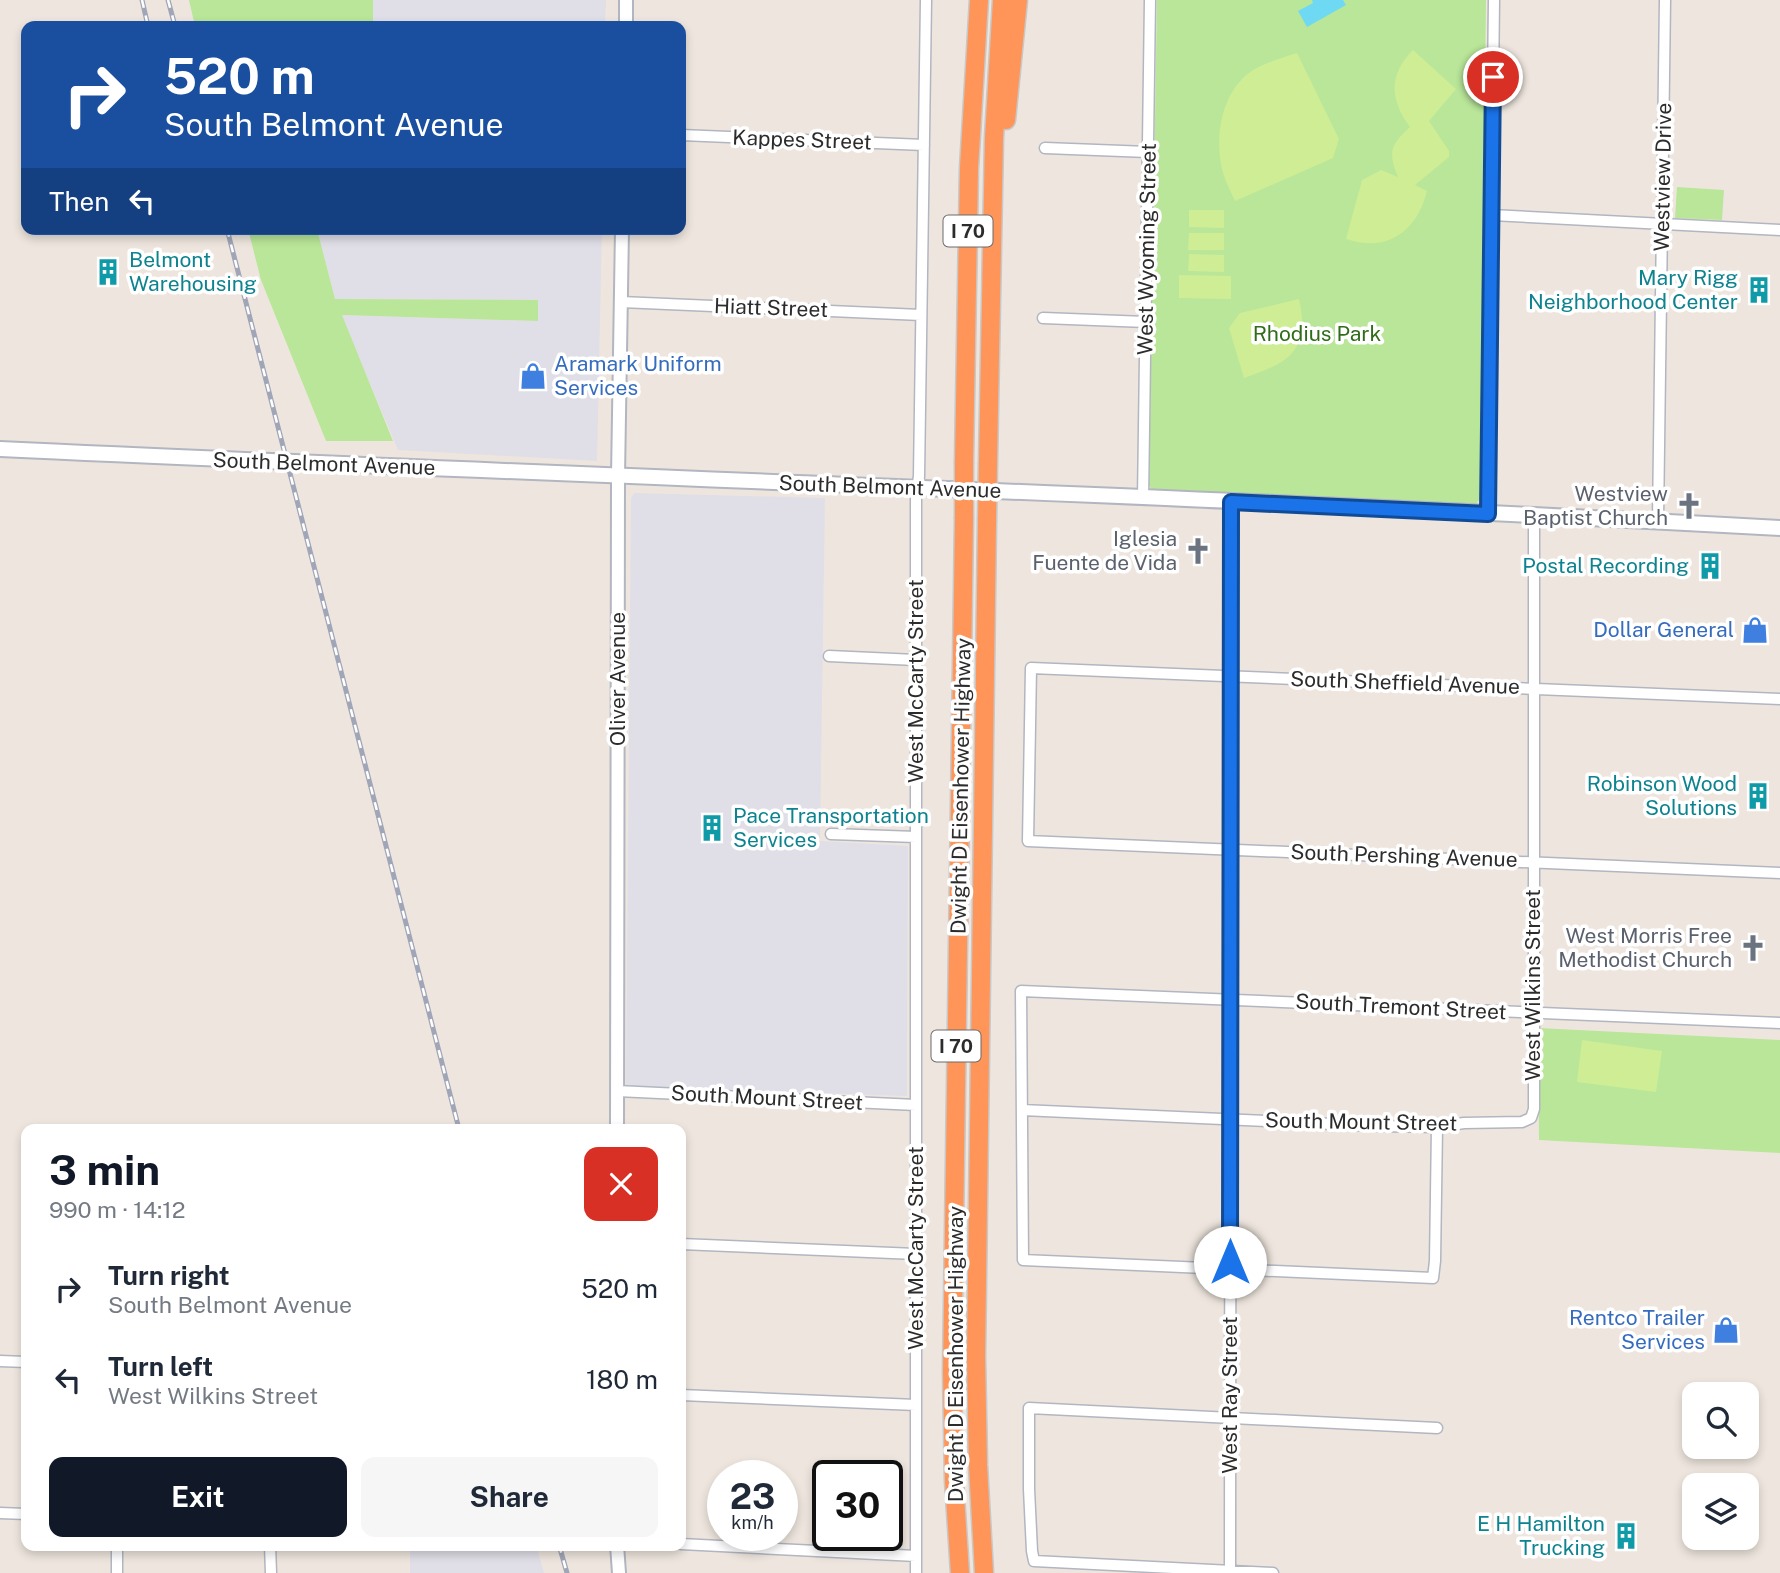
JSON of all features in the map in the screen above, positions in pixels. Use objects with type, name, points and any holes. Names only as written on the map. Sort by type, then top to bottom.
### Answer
[{"type":"highway","points":[[973,0],[973,72]]},
{"type":"highway","name":"Dwight D Eisenhower Highway","points":[[960,1573],[952,1373],[968,196],[979,0]]},
{"type":"highway","name":"Dwight D Eisenhower Highway","points":[[984,1573],[978,1477],[976,1357],[994,138],[1002,0]]},
{"type":"highway","points":[[991,315],[1018,0]]},
{"type":"main road","name":"South Belmont Avenue","points":[[0,449],[1780,528]]},
{"type":"street","points":[[626,0],[626,21]]},
{"type":"street","name":"West McCarty Street","points":[[916,1573],[916,496],[926,0]]},
{"type":"street","name":"West Wyoming Street","points":[[1143,499],[1150,0]]},
{"type":"street","points":[[1488,514],[1494,0]]},
{"type":"street","name":"Westview Drive","points":[[1658,521],[1665,0]]},
{"type":"street","name":"Kappes Street","points":[[686,135],[923,145]]},
{"type":"street","points":[[1045,148],[1148,152]]},
{"type":"street","points":[[1492,215],[1780,230]]},
{"type":"street","name":"Oliver Avenue","points":[[617,1124],[618,476],[622,235]]},
{"type":"street","name":"Hiatt Street","points":[[621,302],[921,315]]},
{"type":"street","points":[[1043,318],[1146,322]]},
{"type":"street","name":"West Ray Street","points":[[1230,1572],[1231,502]]},
{"type":"street","name":"West Wilkins Street","points":[[1531,1118],[1534,1109],[1534,516]]},
{"type":"street","points":[[829,656],[916,660]]},
{"type":"street","name":"South Sheffield Avenue","points":[[1028,841],[1031,668],[1780,699]]},
{"type":"street","points":[[831,834],[916,836]]},
{"type":"street","name":"South Pershing Avenue","points":[[1028,841],[1780,873]]},
{"type":"street","name":"South Tremont Street","points":[[1021,1110],[1021,991],[1780,1023]]},
{"type":"street","name":"South Mount Street","points":[[617,1091],[916,1105]]},
{"type":"street","points":[[1021,1110],[1023,1260],[1230,1270],[1433,1278],[1437,1127]]},
{"type":"street","name":"South Mount Street","points":[[1021,1110],[1437,1127],[1464,1123],[1522,1122],[1531,1118]]},
{"type":"street","points":[[686,1244],[916,1254]]},
{"type":"street","points":[[0,1360],[21,1362]]},
{"type":"street","points":[[686,1395],[916,1405]]},
{"type":"street","points":[[1273,1573],[1034,1561],[1028,1489],[1029,1408],[1437,1428]]},
{"type":"street","points":[[0,1513],[21,1514]]},
{"type":"street","points":[[686,1544],[916,1556]]},
{"type":"street","points":[[117,1551],[117,1573]]},
{"type":"street","points":[[270,1551],[271,1573]]},
{"type":"street","points":[[617,1551],[619,1573]]},
{"type":"shaded area","points":[[373,0],[606,0],[605,21],[373,21]]},
{"type":"shaded area","points":[[319,235],[602,235],[597,461],[398,450],[341,315],[538,321],[538,300],[335,299]]},
{"type":"shaded area","points":[[634,493],[825,498],[820,841],[908,846],[907,1096],[626,1087],[631,498]]},
{"type":"shaded area","points":[[410,1551],[538,1551],[544,1573],[410,1573]]},
{"type":"green space","points":[[189,0],[373,0],[373,21],[194,21]]},
{"type":"green space","name":"Rhodius Park","points":[[1157,0],[1486,0],[1480,499],[1473,508],[1156,494],[1149,486]]},
{"type":"green space","points":[[1413,50],[1456,89],[1429,121],[1449,151],[1449,157],[1415,185],[1427,191],[1416,217],[1398,235],[1375,243],[1346,239],[1362,180],[1381,170],[1398,177],[1393,161],[1393,149],[1398,139],[1410,127],[1403,117],[1396,97],[1396,78],[1405,59]]},
{"type":"green space","points":[[1297,53],[1339,139],[1333,158],[1235,201],[1224,176],[1219,151],[1221,124],[1228,99],[1243,78],[1255,69]]},
{"type":"green space","points":[[1677,187],[1724,190],[1722,220],[1675,218]]},
{"type":"green space","points":[[1189,210],[1224,210],[1224,228],[1189,227]]},
{"type":"green space","points":[[1189,233],[1224,233],[1224,250],[1188,250]]},
{"type":"green space","points":[[250,235],[319,235],[335,299],[538,300],[538,321],[342,315],[393,441],[326,441],[261,280]]},
{"type":"green space","points":[[1189,254],[1224,255],[1224,272],[1188,271]]},
{"type":"green space","points":[[1179,275],[1231,276],[1231,299],[1179,298]]},
{"type":"green space","points":[[1299,299],[1302,331],[1293,352],[1273,367],[1244,378],[1229,328],[1240,313]]},
{"type":"green space","points":[[1538,1028],[1780,1040],[1780,1153],[1539,1140]]},
{"type":"green space","points":[[1582,1040],[1662,1051],[1656,1092],[1577,1082]]},
{"type":"water","points":[[1312,0],[1343,0],[1346,5],[1307,27],[1298,11],[1313,3]]},
{"type":"railway","points":[[142,0],[147,21]]},
{"type":"railway","points":[[168,0],[174,21]]},
{"type":"railway","points":[[229,235],[458,1124]]},
{"type":"railway","points":[[561,1551],[567,1573]]},
{"type":"place","name":"Belmont Warehousing","points":[[108,272]]},
{"type":"place","name":"Mary Rigg Neighborhood Center","points":[[1759,290]]},
{"type":"place","name":"Aramark Uniform Services","points":[[533,376]]},
{"type":"place","name":"Westview Baptist Church","points":[[1689,506]]},
{"type":"place","name":"Iglesia Fuente de Vida","points":[[1198,551]]},
{"type":"place","name":"Postal Recording","points":[[1710,566]]},
{"type":"place","name":"Dollar General","points":[[1755,630]]},
{"type":"place","name":"Robinson Wood Solutions","points":[[1758,796]]},
{"type":"place","name":"Pace Transportation Services","points":[[712,828]]},
{"type":"place","name":"West Morris Free Methodist Church","points":[[1753,948]]},
{"type":"place","name":"Rentco Trailer Services","points":[[1726,1330]]},
{"type":"place","name":"E H Hamilton Trucking","points":[[1626,1536]]},
{"type":"route","points":[[1230,1262],[1231,502],[1488,514],[1493,77]]}]
